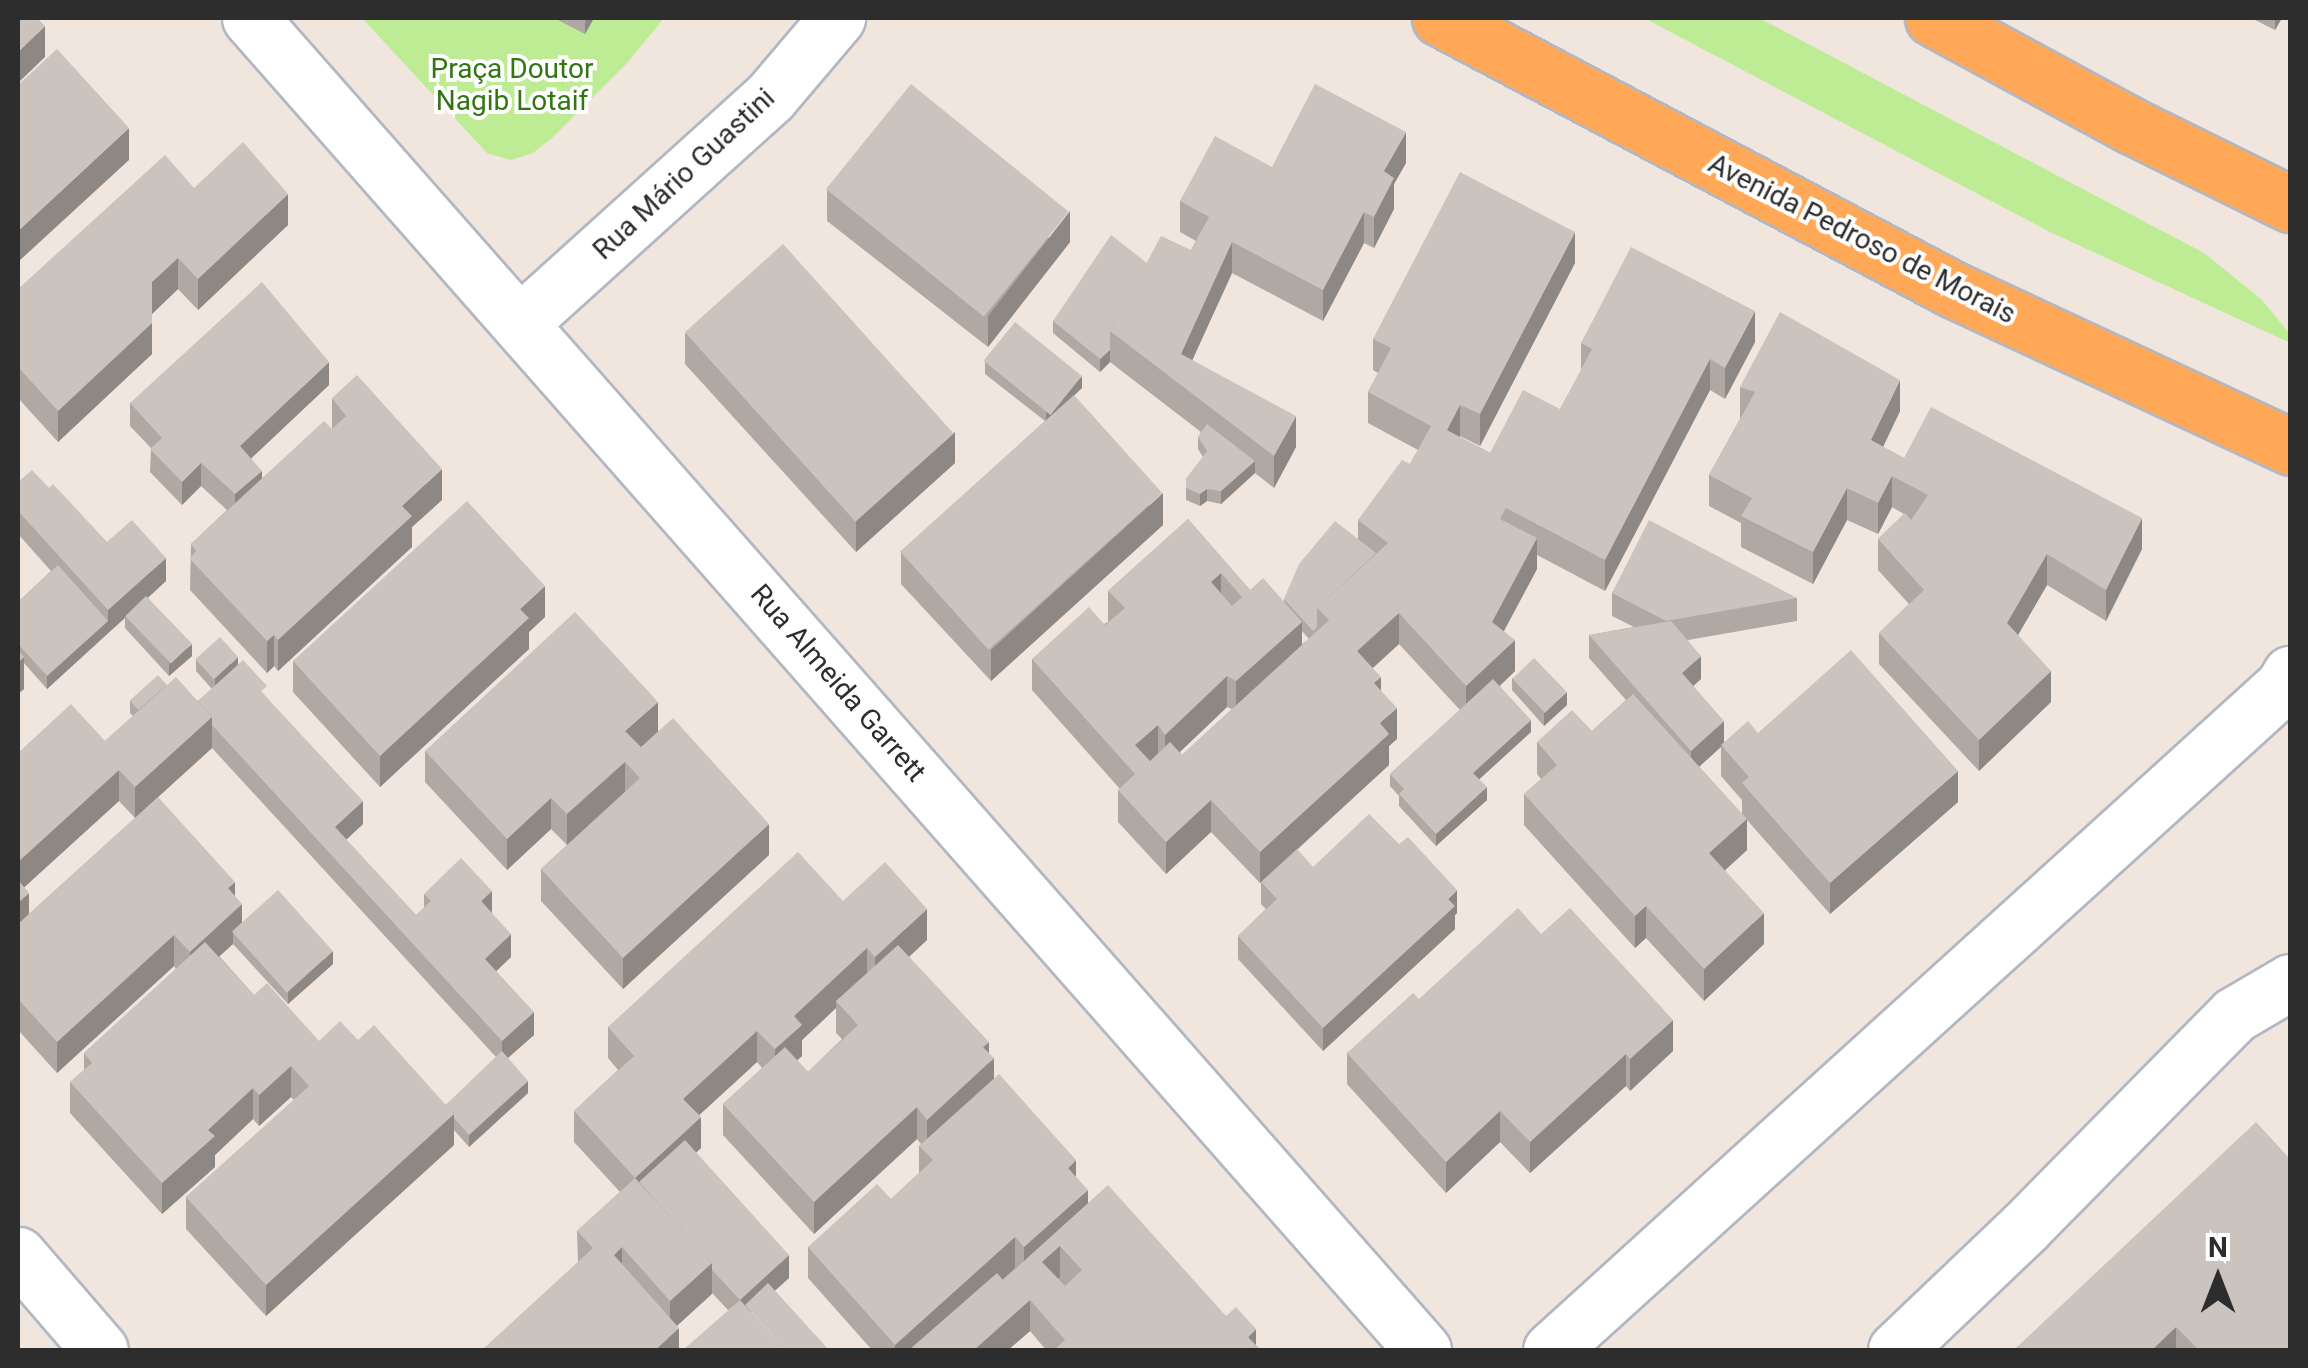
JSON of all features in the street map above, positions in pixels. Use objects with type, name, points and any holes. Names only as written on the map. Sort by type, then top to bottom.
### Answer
[{"type":"highway","name":"Avenida Pedroso de Morais","points":[[1440,18],[1954,290],[2290,447]]},
{"type":"highway","points":[[1932,18],[2132,126],[2290,204]]},
{"type":"street","name":"Rua Almeida Garrett","points":[[250,18],[522,322],[1423,1350]]},
{"type":"street","name":"Rua Mário Guastini","points":[[522,322],[770,97],[837,18]]},
{"type":"street","points":[[1551,1350],[2254,713],[2290,674]]},
{"type":"street","points":[[1896,1350],[2025,1228],[2234,1015],[2290,940]]},
{"type":"street","points":[[2234,1015],[2290,982]]},
{"type":"street","points":[[18,1256],[100,1350]]},
{"type":"green space","name":"Praça Doutor Nagib Lotaif","points":[[362,18],[664,18],[628,62],[553,137],[533,153],[511,160],[487,153]]},
{"type":"green space","points":[[1644,18],[1759,18],[2204,253],[2261,299],[2290,334],[2290,343],[2050,232]]},
{"type":"building","points":[[18,18],[37,18],[45,26],[18,52]]},
{"type":"building","points":[[57,49],[129,128],[18,231],[18,85]]},
{"type":"building","points":[[911,84],[1069,212],[984,317],[826,189]]},
{"type":"building","points":[[1315,84],[1406,132],[1384,171],[1394,178],[1374,217],[1364,212],[1323,290],[1232,242],[1181,354],[1296,416],[1274,456],[1110,331],[1161,236],[1191,250],[1209,217],[1180,201],[1215,136],[1272,167]]},
{"type":"building","points":[[243,142],[288,194],[198,279],[178,258],[152,282],[152,323],[58,411],[18,367],[18,289],[165,155],[194,188]]},
{"type":"building","points":[[1460,172],[1575,232],[1480,414],[1460,405],[1447,430],[1490,453],[1523,390],[1560,409],[1592,349],[1581,343],[1631,247],[1755,311],[1725,368],[1710,359],[1605,560],[1506,508],[1500,519],[1537,538],[1492,622],[1515,640],[1466,686],[1399,613],[1357,651],[1381,677],[1374,683],[1397,708],[1380,723],[1389,734],[1260,852],[1211,800],[1166,842],[1118,790],[1135,774],[1032,659],[1089,607],[1105,625],[1125,608],[1108,591],[1188,519],[1250,590],[1263,578],[1302,622],[1236,681],[1227,676],[1165,735],[1158,725],[1135,745],[1150,761],[1170,742],[1182,755],[1329,620],[1317,608],[1388,543],[1358,520],[1402,460],[1410,464],[1431,426],[1368,392],[1391,348],[1373,339]],"holes":[[[1221,573],[1242,597],[1232,606],[1211,582]]]},
{"type":"building","points":[[1111,235],[1147,263],[1110,331],[1110,350],[1100,359],[1053,321]]},
{"type":"building","points":[[783,244],[954,434],[856,522],[685,332]]},
{"type":"building","points":[[262,282],[329,362],[240,446],[262,471],[235,494],[201,463],[182,482],[150,449],[162,438],[130,403]]},
{"type":"building","points":[[1780,312],[1900,380],[1871,440],[1904,458],[1931,407],[2142,518],[2106,590],[2047,554],[2007,623],[2051,671],[1979,740],[1879,633],[1924,590],[1878,539],[1905,513],[1911,520],[1928,495],[1892,476],[1878,503],[1847,488],[1813,552],[1741,516],[1752,498],[1709,475],[1755,392],[1740,387]]},
{"type":"building","points":[[1015,322],[1082,376],[1050,415],[984,361]]},
{"type":"building","points":[[357,375],[442,469],[402,506],[412,516],[278,640],[274,635],[267,641],[190,559],[196,551],[191,544],[324,421],[332,429],[346,416],[332,398]]},
{"type":"building","points":[[1074,395],[1162,493],[988,650],[900,552]]},
{"type":"building","points":[[1207,424],[1255,461],[1221,491],[1207,489],[1200,494],[1186,488],[1186,479],[1207,451],[1198,437]]},
{"type":"building","points":[[32,470],[49,488],[53,484],[107,542],[132,520],[166,558],[108,610],[18,511],[18,482]]},
{"type":"building","points":[[467,501],[545,586],[520,609],[529,618],[380,756],[293,661]]},
{"type":"building","points":[[1649,520],[1797,598],[1666,621],[1612,593]]},
{"type":"building","points":[[1335,521],[1376,553],[1317,608],[1317,627],[1313,631],[1284,599],[1299,564]]},
{"type":"building","points":[[58,565],[108,621],[47,676],[18,644],[18,602]]},
{"type":"building","points":[[146,596],[192,643],[171,664],[125,616]]},
{"type":"building","points":[[575,612],[658,702],[625,731],[641,747],[673,718],[769,824],[623,958],[541,869],[640,778],[625,762],[567,814],[551,798],[507,839],[425,751]]},
{"type":"building","points":[[1671,621],[1701,656],[1682,673],[1724,721],[1691,751],[1589,635]]},
{"type":"building","points":[[220,637],[238,657],[214,679],[195,659]]},
{"type":"building","points":[[1851,650],[1958,771],[1830,883],[1742,783],[1749,777],[1721,745],[1748,721],[1758,733]]},
{"type":"building","points":[[1534,658],[1567,692],[1545,713],[1512,679]]},
{"type":"building","points":[[243,660],[267,686],[261,691],[255,685],[212,725],[212,717],[198,701]]},
{"type":"building","points":[[158,675],[167,685],[138,710],[130,700]]},
{"type":"building","points":[[176,677],[212,717],[135,787],[119,770],[18,862],[18,753],[71,704],[105,741]]},
{"type":"building","points":[[1493,679],[1531,720],[1473,773],[1487,787],[1436,834],[1399,794],[1404,789],[1390,774]]},
{"type":"building","points":[[255,685],[363,801],[335,827],[416,915],[431,901],[424,894],[461,858],[492,891],[481,901],[511,934],[485,959],[534,1012],[502,1041],[212,725]]},
{"type":"building","points":[[1633,694],[1747,819],[1709,853],[1764,913],[1704,969],[1646,906],[1635,916],[1524,794],[1557,765],[1537,742],[1572,710],[1592,731]]},
{"type":"building","points":[[158,797],[235,882],[228,888],[242,904],[190,952],[174,935],[57,1042],[18,999],[18,924]]},
{"type":"building","points":[[1369,814],[1399,844],[1408,837],[1457,890],[1448,899],[1455,906],[1323,1028],[1238,936],[1277,899],[1261,882],[1297,849],[1313,867]]},
{"type":"building","points":[[798,852],[843,901],[885,862],[927,909],[875,957],[867,948],[794,1016],[802,1025],[775,1049],[757,1031],[683,1099],[701,1117],[635,1178],[574,1111],[634,1056],[608,1027]]},
{"type":"building","points":[[18,880],[29,893],[18,903]]},
{"type":"building","points":[[278,890],[333,951],[287,992],[232,931]]},
{"type":"building","points":[[1518,908],[1541,934],[1570,908],[1673,1020],[1630,1059],[1626,1054],[1530,1142],[1500,1111],[1446,1162],[1347,1053],[1413,993],[1419,999]]},
{"type":"building","points":[[205,942],[254,995],[267,983],[319,1041],[340,1021],[358,1040],[374,1025],[454,1114],[266,1285],[186,1197],[309,1086],[291,1066],[259,1095],[253,1088],[208,1130],[215,1136],[162,1183],[70,1082],[92,1063],[84,1053]]},
{"type":"building","points":[[898,945],[989,1042],[983,1047],[994,1058],[927,1120],[917,1107],[814,1202],[723,1104],[785,1047],[808,1072],[858,1025],[836,1001]]},
{"type":"building","points":[[502,1051],[528,1081],[469,1135],[446,1105]]},
{"type":"building","points":[[999,1074],[1076,1160],[1068,1168],[1088,1190],[1024,1247],[1015,1237],[895,1345],[808,1247],[877,1184],[891,1199],[933,1160],[919,1146]]},
{"type":"building","points":[[2256,1122],[2290,1159],[2290,1350],[2199,1350],[2176,1327],[2152,1350],[2016,1348]]},
{"type":"building","points":[[685,1140],[789,1255],[740,1300],[639,1182]]},
{"type":"building","points":[[635,1178],[712,1263],[670,1301],[622,1247],[614,1255],[679,1328],[655,1350],[482,1350],[593,1248],[577,1231]]},
{"type":"building","points":[[1108,1185],[1226,1316],[1236,1307],[1256,1329],[1248,1337],[1261,1350],[1054,1350],[1065,1340],[1030,1300],[974,1350],[909,1350],[997,1273],[1003,1280]],"holes":[[[1060,1246],[1082,1270],[1065,1286],[1042,1262]]]},
{"type":"building","points":[[768,1283],[829,1350],[786,1350],[745,1305]]},
{"type":"building","points":[[740,1300],[786,1350],[683,1350]]}]
